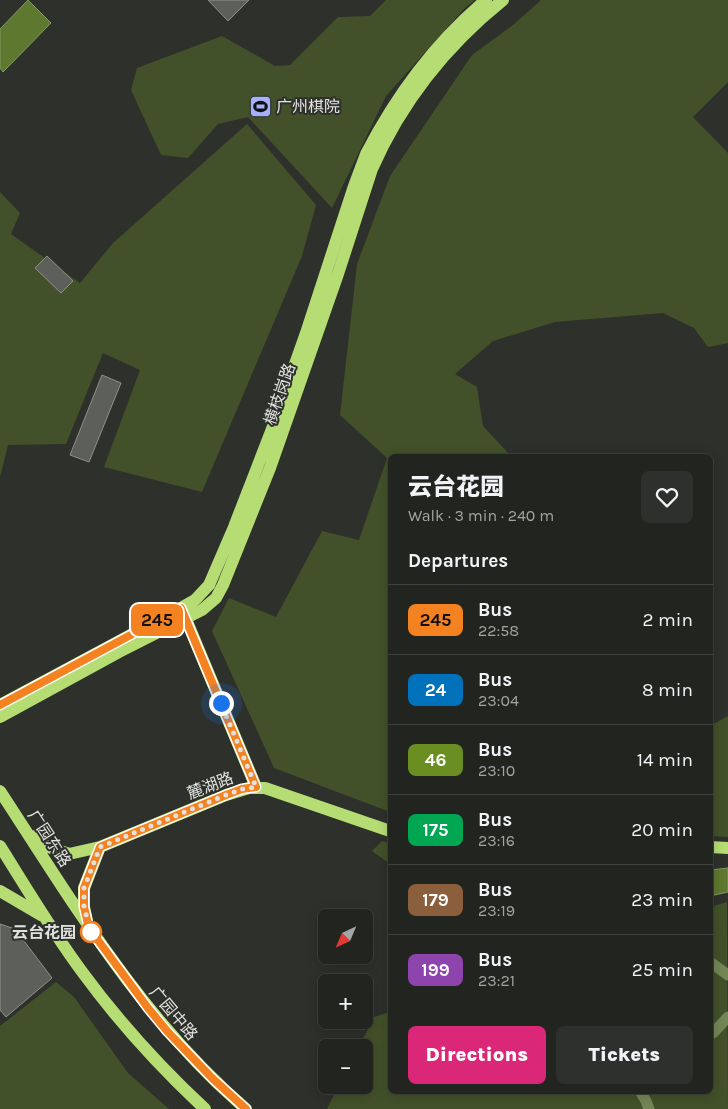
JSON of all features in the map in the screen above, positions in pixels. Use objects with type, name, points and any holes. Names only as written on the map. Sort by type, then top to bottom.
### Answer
[{"type":"main road","name":"横枝岗路","points":[[0,716],[119,652],[184,613],[209,585],[234,528],[291,377],[366,154],[377,132],[413,79],[455,27],[486,0]]},
{"type":"main road","name":"横枝岗路","points":[[0,705],[184,613],[210,604],[223,586],[270,468],[378,155],[399,117],[428,77],[465,32],[503,0]]},
{"type":"main road","points":[[184,613],[256,787]]},
{"type":"main road","name":"麓湖路","points":[[22,825],[46,846],[69,854],[100,847],[226,795],[242,789],[256,787],[274,790],[353,820],[388,830]]},
{"type":"main road","name":"广园东路","points":[[0,791],[89,928]]},
{"type":"main road","points":[[0,846],[44,916],[98,993],[151,1055],[205,1109]]},
{"type":"main road","points":[[89,928],[84,907],[84,888],[100,847]]},
{"type":"main road","points":[[713,847],[728,848]]},
{"type":"main road","points":[[0,891],[44,916]]},
{"type":"main road","name":"广园中路","points":[[89,928],[167,1031],[212,1078],[246,1109]]},
{"type":"street","points":[[713,964],[728,975]]},
{"type":"street","points":[[713,1032],[728,1018]]},
{"type":"street","points":[[642,1094],[648,1109]]},
{"type":"shaded area","points":[[28,0],[51,23],[3,72],[0,68],[0,29]]},
{"type":"shaded area","name":"广州棋院","points":[[386,0],[475,0],[465,8],[386,96],[332,208],[248,117],[218,124],[188,158],[161,155],[131,90],[137,68],[222,36],[275,66],[290,65],[338,17],[370,16]]},
{"type":"shaded area","points":[[541,0],[728,0],[728,82],[693,117],[728,153],[728,343],[708,347],[694,328],[663,313],[555,322],[493,341],[455,374],[477,387],[483,426],[509,454],[388,454],[388,811],[274,768],[212,631],[229,598],[276,617],[322,531],[359,540],[387,458],[340,415],[357,264],[390,176],[472,55],[513,25]]},
{"type":"shaded area","points":[[247,124],[316,205],[302,256],[202,492],[104,467],[140,370],[103,353],[66,444],[8,445],[0,477],[0,192],[20,213],[11,234],[80,283],[113,243]]},
{"type":"shaded area","points":[[728,716],[728,837],[713,836],[713,724]]},
{"type":"shaded area","points":[[382,841],[388,842],[388,863],[372,851]]},
{"type":"shaded area","points":[[728,868],[728,892],[713,895],[713,870]]},
{"type":"shaded area","points":[[727,902],[728,1109],[327,1109],[334,1094],[373,1094],[373,1039],[363,1039],[368,1029],[373,1029],[374,1017],[388,1013],[388,1094],[713,1094],[713,906]]},
{"type":"shaded area","points":[[56,982],[74,997],[128,1073],[169,1109],[0,1109],[0,1026]]},
{"type":"building","points":[[208,0],[249,0],[228,21]]},
{"type":"building","points":[[47,256],[73,281],[61,293],[35,268]]},
{"type":"building","points":[[102,375],[121,383],[89,462],[70,455]]},
{"type":"building","points":[[0,924],[15,929],[52,978],[6,1017],[0,1010]]},
{"type":"bus line","name":"245","points":[[0,705],[181,608],[256,787],[242,789],[226,795],[100,847],[84,888],[84,907],[89,928],[148,1008],[197,1063],[246,1109]]},
{"type":"place","name":"广州棋院","points":[[260,106]]},
{"type":"place","name":"云台花园","points":[[91,932]]},
{"type":"route","points":[[91,932],[84,907],[84,888],[100,847],[226,795],[242,789],[256,787],[221,703]]}]
